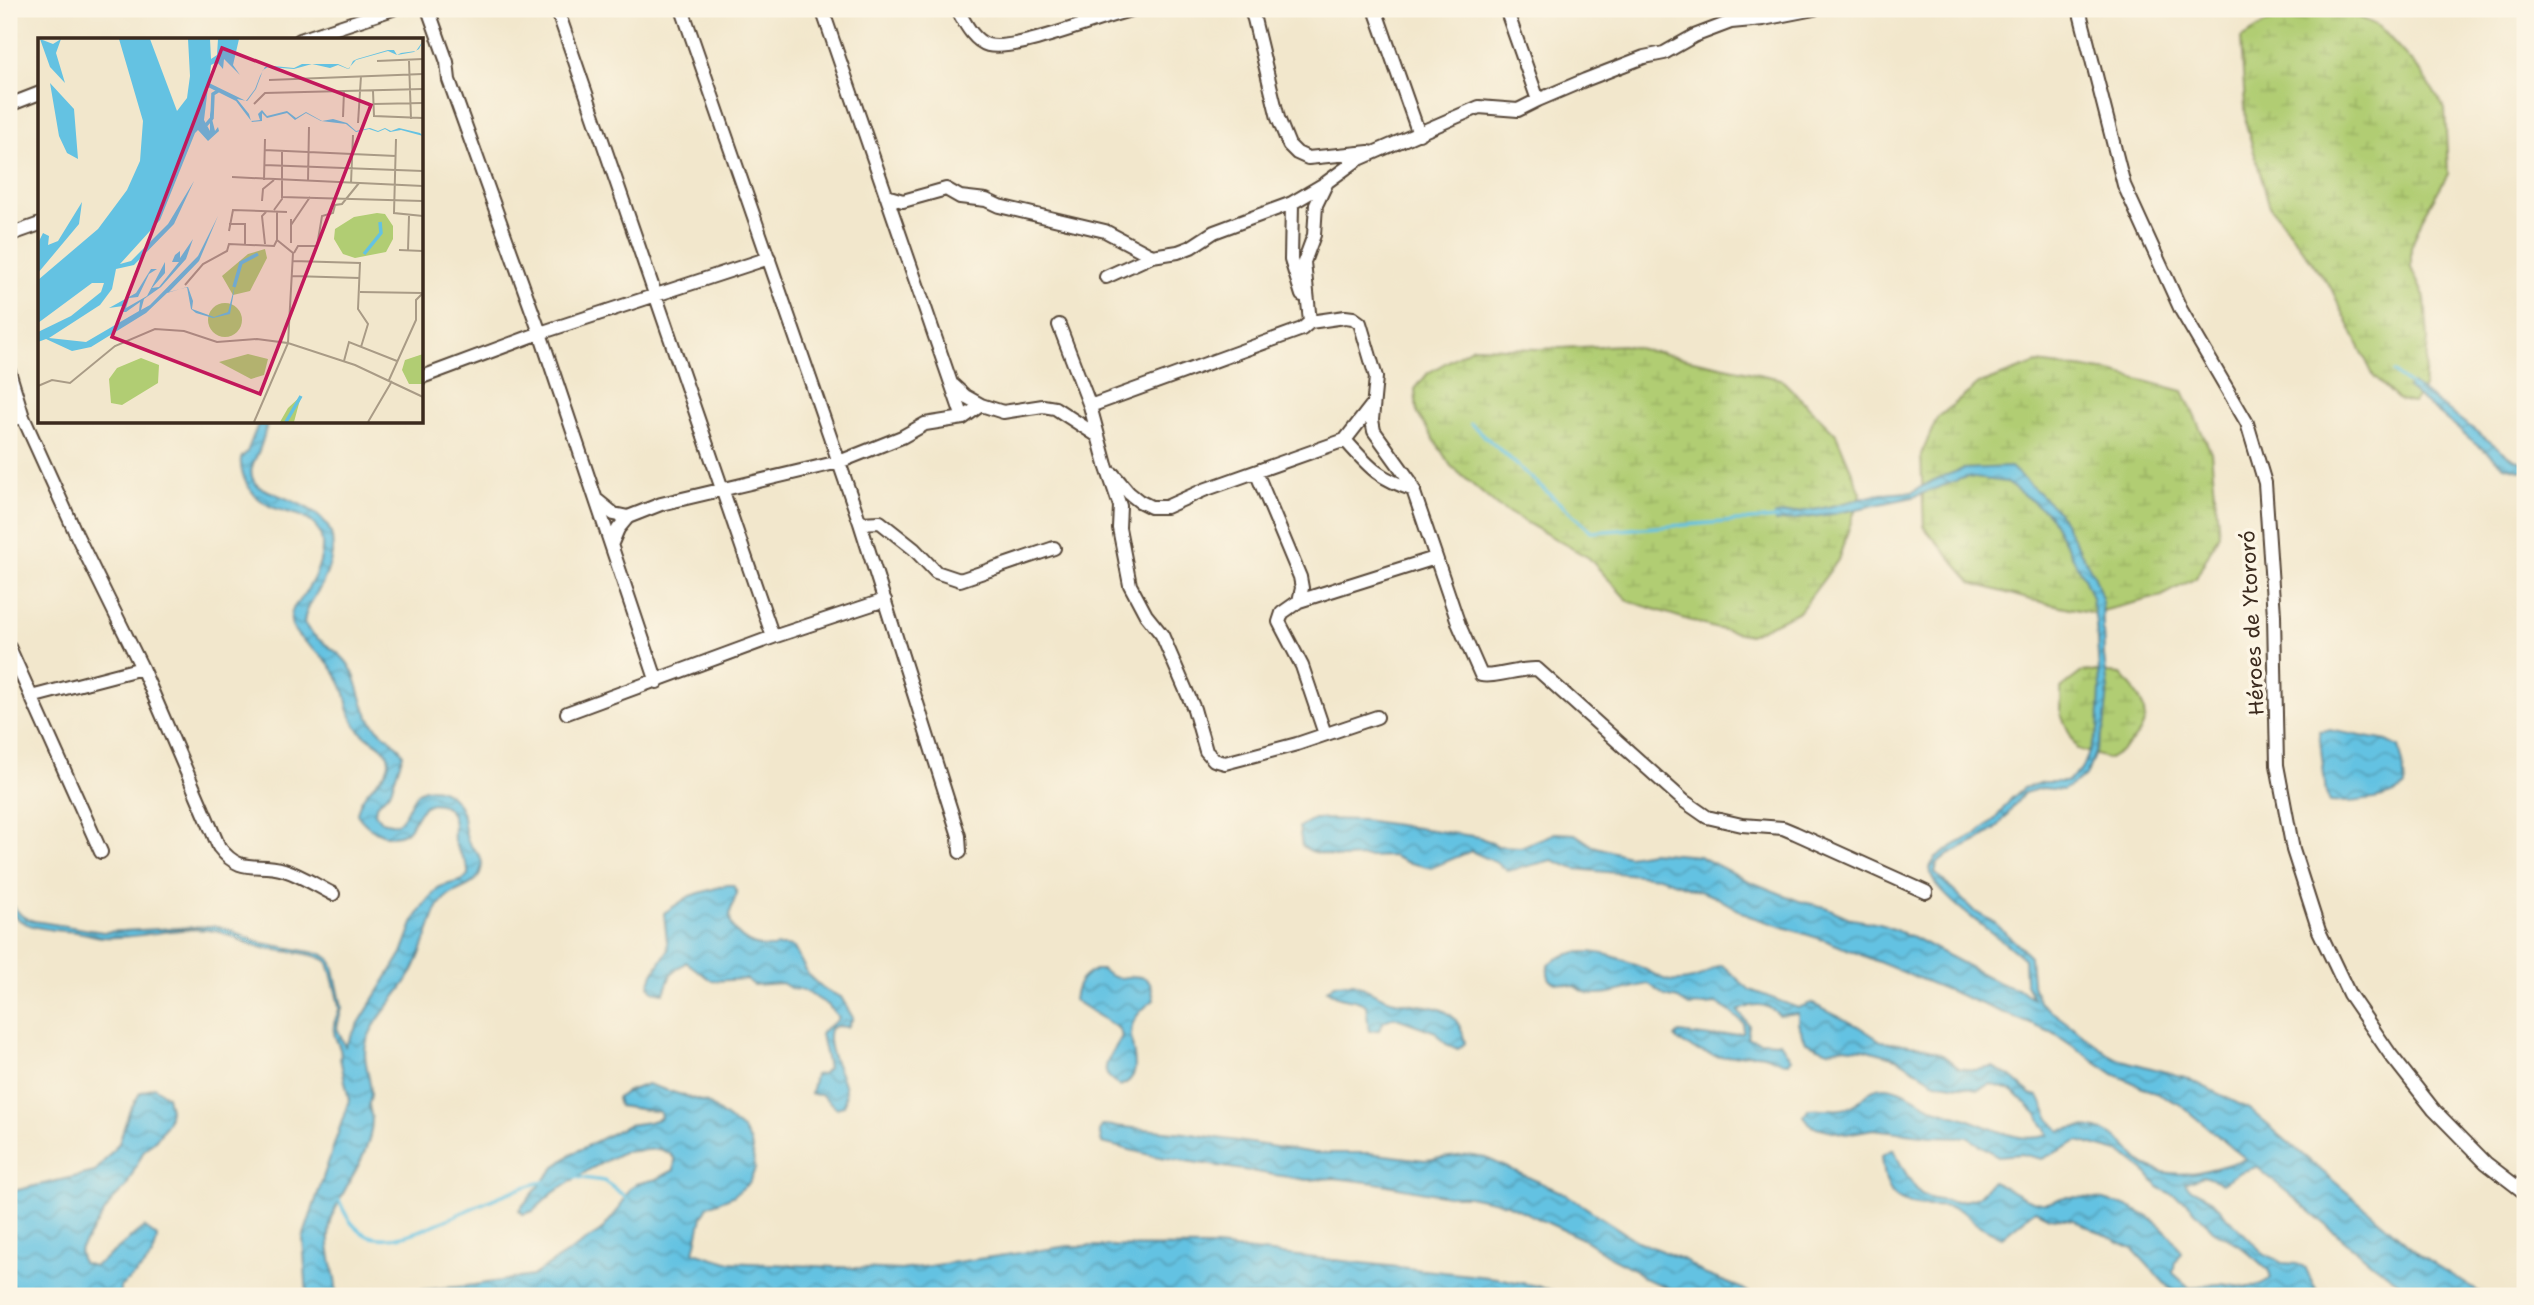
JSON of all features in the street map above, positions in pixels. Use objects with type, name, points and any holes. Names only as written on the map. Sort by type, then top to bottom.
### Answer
[{"type":"street","points":[[306,38],[393,9]]},
{"type":"street","points":[[428,9],[447,62],[449,80],[540,333],[657,682]]},
{"type":"street","points":[[557,9],[773,637]]},
{"type":"street","points":[[682,9],[860,523],[959,836],[960,852]]},
{"type":"street","points":[[822,9],[963,418]]},
{"type":"street","points":[[957,9],[977,39],[987,45],[1000,46],[1020,43],[1135,9]]},
{"type":"street","points":[[1250,9],[1278,118],[1289,145],[1308,158],[1373,152]]},
{"type":"street","points":[[1375,9],[1419,134]]},
{"type":"street","points":[[1506,9],[1538,100]]},
{"type":"street","points":[[1106,276],[1152,256],[1178,252],[1214,232],[1292,203],[1357,160],[1479,107],[1518,110],[1644,57],[1664,53],[1694,36],[1731,22],[1814,9]]},
{"type":"street","name":"Héroes de Ytororó","points":[[2079,9],[2124,185],[2181,310],[2247,423],[2264,483],[2274,615],[2277,765],[2293,850],[2319,930],[2349,994],[2390,1054],[2434,1110],[2486,1163],[2525,1193]]},
{"type":"street","points":[[9,106],[38,94]]},
{"type":"street","points":[[1310,322],[1304,262],[1314,235],[1316,205],[1327,182]]},
{"type":"street","points":[[886,196],[902,201],[946,190],[967,199],[986,200],[999,206],[1105,231],[1152,256]]},
{"type":"street","points":[[1292,203],[1291,260],[1310,322]]},
{"type":"street","points":[[9,235],[38,225]]},
{"type":"street","points":[[424,376],[540,333],[769,258]]},
{"type":"street","points":[[1090,406],[1302,329],[1310,322],[1353,318],[1360,323],[1375,369],[1372,420],[1374,431],[1414,490],[1459,625],[1475,667],[1481,675],[1489,677],[1508,670],[1536,669],[1684,801],[1707,817],[1742,825],[1783,828],[1926,891]]},
{"type":"street","points":[[1059,325],[1090,406],[1106,465],[1121,506],[1119,528],[1130,585],[1141,608],[1162,635],[1194,709],[1206,751],[1214,760],[1225,763],[1377,717]]},
{"type":"street","points":[[9,371],[23,417],[77,536],[142,668],[219,847],[226,856],[250,868],[285,870],[333,894]]},
{"type":"street","points":[[951,383],[965,396],[981,405],[1003,412],[1043,406],[1055,408],[1098,436]]},
{"type":"street","points":[[1106,465],[1129,494],[1151,507],[1166,507],[1204,490],[1345,440],[1375,402]]},
{"type":"street","points":[[612,543],[618,529],[628,517],[661,504],[839,462],[902,437],[925,424],[963,418],[981,405]]},
{"type":"street","points":[[9,420],[23,417]]},
{"type":"street","points":[[1345,440],[1374,472],[1414,490]]},
{"type":"street","points":[[1256,472],[1300,578],[1303,588],[1299,601]]},
{"type":"street","points":[[597,500],[614,514],[628,517]]},
{"type":"street","points":[[860,523],[880,522],[914,549],[936,572],[960,579],[1054,548]]},
{"type":"street","points":[[1325,734],[1302,666],[1279,622],[1282,613],[1299,601],[1435,558]]},
{"type":"street","points":[[567,713],[773,637],[885,600]]},
{"type":"street","points":[[9,647],[101,852]]},
{"type":"street","points":[[31,697],[142,668]]},
{"type":"green space","points":[[2344,10],[2380,27],[2422,73],[2445,109],[2448,174],[2422,219],[2411,248],[2411,268],[2425,298],[2428,339],[2424,388],[2413,403],[2399,400],[2374,377],[2331,288],[2269,204],[2246,124],[2241,38],[2280,15]]},
{"type":"green space","points":[[1623,345],[1781,379],[1836,434],[1861,493],[1838,560],[1800,611],[1749,635],[1714,628],[1628,601],[1589,558],[1497,506],[1451,466],[1417,413],[1415,389],[1428,373],[1473,347],[1539,349]]},
{"type":"green space","points":[[2037,363],[2111,372],[2183,391],[2211,452],[2219,534],[2196,578],[2162,596],[2094,613],[2031,600],[1972,583],[1924,527],[1921,455],[1937,418],[1979,384]]},
{"type":"green space","points":[[2083,671],[2121,674],[2140,699],[2144,710],[2141,730],[2134,740],[2109,759],[2077,749],[2061,715],[2061,688]]},
{"type":"water","points":[[2412,384],[2515,460],[2525,462],[2525,471],[2504,466],[2407,388]]},
{"type":"water","points":[[258,424],[267,424],[252,466],[254,482],[259,487],[310,510],[322,519],[330,530],[333,544],[331,561],[308,608],[304,623],[312,634],[344,659],[356,680],[370,719],[403,754],[391,790],[376,806],[375,813],[381,821],[396,824],[419,792],[431,788],[443,791],[452,797],[459,807],[467,839],[482,861],[478,877],[441,903],[413,971],[375,1025],[365,1047],[372,1120],[362,1159],[337,1206],[330,1228],[329,1248],[337,1296],[307,1296],[303,1238],[349,1100],[334,1029],[339,1007],[327,961],[311,955],[260,947],[220,932],[206,930],[103,937],[35,927],[17,918],[11,911],[9,902],[22,916],[34,921],[103,932],[215,926],[257,942],[322,954],[330,959],[334,969],[342,1007],[337,1028],[345,1046],[402,953],[414,921],[424,904],[439,887],[463,880],[468,875],[467,866],[454,841],[452,816],[444,806],[432,803],[426,805],[404,833],[391,836],[378,832],[357,814],[364,797],[385,773],[388,756],[386,751],[357,727],[334,672],[325,659],[301,639],[293,627],[292,613],[320,562],[321,536],[307,519],[276,509],[252,492],[241,465],[241,458],[247,452]]},
{"type":"water","points":[[2011,467],[2057,510],[2095,577],[2102,599],[2108,690],[2104,729],[2086,776],[2063,790],[2042,788],[2024,793],[1996,829],[1948,855],[1937,864],[1935,873],[1974,911],[1995,923],[2030,956],[2032,981],[2039,1002],[2114,1058],[2185,1077],[2249,1109],[2423,1257],[2485,1296],[2417,1296],[2373,1264],[2257,1167],[2240,1172],[2222,1183],[2203,1176],[2185,1183],[2189,1188],[2209,1198],[2265,1255],[2306,1269],[2319,1296],[2289,1296],[2280,1293],[2266,1296],[2181,1296],[2168,1287],[2132,1248],[2074,1220],[2049,1217],[2035,1210],[2002,1237],[1977,1224],[1958,1209],[1906,1203],[1892,1193],[1885,1178],[1882,1155],[1893,1149],[1915,1187],[1930,1198],[1964,1201],[1977,1197],[1992,1181],[2040,1203],[2049,1203],[2063,1197],[2100,1199],[2147,1216],[2172,1238],[2181,1252],[2175,1261],[2173,1273],[2190,1288],[2218,1284],[2251,1287],[2271,1278],[2269,1271],[2239,1245],[2213,1230],[2187,1202],[2158,1187],[2145,1171],[2122,1153],[2078,1141],[2042,1159],[2021,1154],[1998,1156],[1967,1137],[1873,1129],[1846,1134],[1812,1126],[1804,1116],[1808,1109],[1849,1107],[1872,1090],[1886,1087],[1903,1092],[1938,1110],[2004,1133],[2026,1138],[2049,1135],[2037,1114],[2013,1091],[1991,1084],[1978,1089],[1935,1082],[1897,1058],[1864,1049],[1843,1047],[1828,1051],[1806,1042],[1798,1023],[1798,1013],[1779,1015],[1760,1005],[1738,1011],[1749,1025],[1747,1038],[1780,1042],[1791,1059],[1789,1063],[1759,1054],[1720,1057],[1691,1048],[1675,1037],[1679,1033],[1711,1037],[1743,1033],[1744,1024],[1717,1004],[1689,1006],[1678,999],[1665,996],[1649,984],[1611,993],[1588,993],[1551,980],[1548,965],[1571,954],[1597,953],[1635,964],[1667,980],[1685,981],[1722,965],[1750,990],[1798,1008],[1811,1003],[1858,1026],[1881,1041],[1924,1047],[1943,1055],[1959,1068],[1975,1070],[1993,1067],[2010,1076],[2031,1094],[2039,1096],[2050,1119],[2060,1131],[2079,1127],[2105,1132],[2121,1141],[2141,1162],[2159,1171],[2184,1174],[2246,1159],[2178,1103],[2114,1074],[2055,1034],[1827,941],[1749,916],[1716,897],[1659,877],[1575,869],[1552,860],[1508,871],[1471,851],[1431,868],[1393,856],[1340,858],[1302,846],[1299,827],[1314,819],[1363,820],[1479,837],[1498,846],[1521,847],[1555,833],[1575,834],[1593,846],[1628,856],[1651,852],[1699,856],[1744,879],[1799,901],[1825,907],[1852,919],[1880,924],[1913,937],[2033,998],[2025,982],[2024,959],[1945,894],[1934,881],[1930,867],[1935,859],[1956,844],[1977,834],[1995,819],[2024,788],[2044,782],[2065,782],[2082,770],[2098,730],[2100,689],[2096,623],[2092,598],[2085,580],[2049,514],[2006,482],[1966,477],[1913,497],[1833,514],[1775,522],[1775,515],[1819,509],[1880,494],[1912,492],[1963,469]]},
{"type":"water","points":[[2329,730],[2387,741],[2399,747],[2405,786],[2381,797],[2330,802],[2326,793],[2319,731]]},
{"type":"water","points":[[733,885],[737,893],[730,916],[737,933],[760,946],[794,948],[809,976],[823,989],[841,997],[853,1018],[848,1027],[836,1026],[830,1029],[830,1049],[844,1086],[844,1106],[836,1108],[822,1095],[811,1094],[815,1075],[822,1074],[828,1068],[821,1034],[839,1018],[828,1005],[803,990],[792,989],[782,983],[754,985],[746,979],[712,981],[686,962],[671,974],[664,993],[653,991],[649,985],[668,950],[664,913],[690,896]]},
{"type":"water","points":[[1095,970],[1102,970],[1119,978],[1133,976],[1147,979],[1151,985],[1154,1000],[1139,1013],[1131,1031],[1135,1070],[1128,1082],[1120,1086],[1107,1075],[1106,1069],[1122,1036],[1119,1029],[1074,1000],[1080,982]]},
{"type":"water","points":[[1354,983],[1390,1000],[1429,1006],[1448,1013],[1461,1029],[1465,1043],[1458,1049],[1446,1044],[1436,1032],[1394,1017],[1384,1021],[1379,1030],[1369,1031],[1366,1005],[1327,990],[1334,984]]},
{"type":"water","points":[[647,1084],[707,1103],[743,1130],[751,1143],[755,1169],[749,1183],[733,1196],[708,1206],[702,1217],[694,1252],[727,1262],[901,1270],[1069,1246],[1216,1247],[1497,1278],[1538,1286],[1564,1296],[355,1296],[467,1286],[532,1276],[601,1231],[619,1209],[630,1188],[674,1170],[675,1159],[669,1153],[659,1149],[623,1152],[553,1193],[533,1211],[523,1214],[519,1210],[557,1165],[573,1153],[628,1125],[661,1118],[660,1112],[619,1106],[617,1098]]},
{"type":"water","points":[[154,1087],[167,1096],[170,1110],[168,1121],[159,1136],[144,1150],[126,1187],[112,1201],[79,1251],[82,1263],[94,1266],[144,1227],[157,1237],[149,1260],[120,1287],[120,1296],[9,1296],[9,1192],[95,1172],[119,1143],[129,1112],[140,1093]]},
{"type":"water","points":[[1103,1125],[1185,1133],[1315,1153],[1368,1153],[1425,1160],[1466,1155],[1486,1158],[1565,1194],[1637,1241],[1686,1261],[1704,1274],[1754,1296],[1691,1296],[1643,1278],[1634,1269],[1583,1239],[1507,1204],[1376,1183],[1334,1178],[1307,1180],[1154,1156],[1102,1143],[1099,1131]]},
{"type":"waterway","points":[[2394,372],[2414,389]]},
{"type":"waterway","points":[[1471,424],[1592,532],[1777,518]]},
{"type":"waterway","points":[[575,1177],[604,1181],[627,1198]]},
{"type":"waterway","points":[[339,1200],[349,1220],[359,1230],[372,1237],[387,1238],[419,1231],[506,1194],[547,1181]]}]
